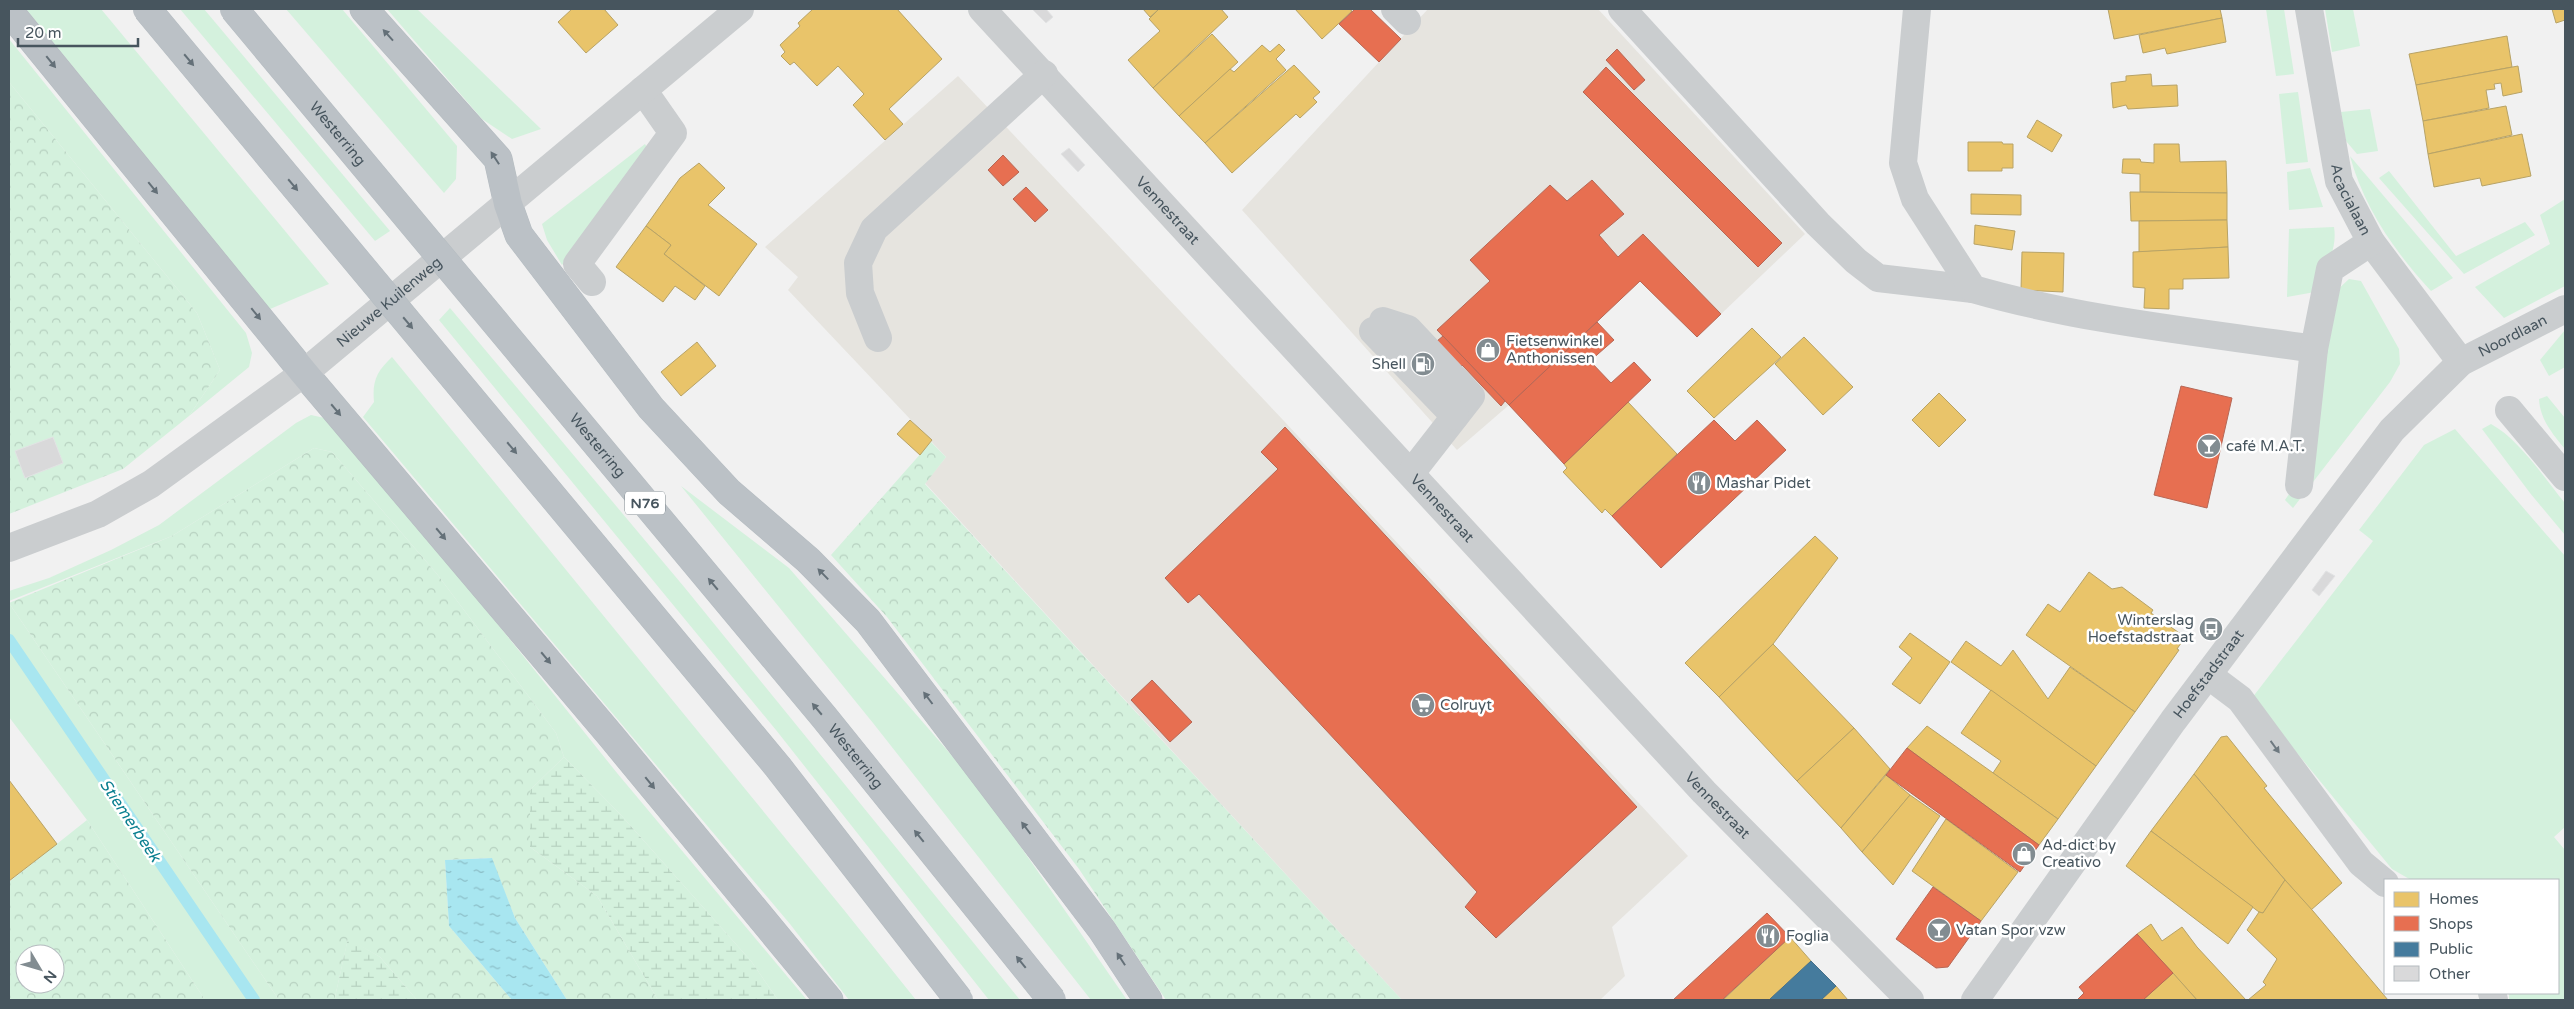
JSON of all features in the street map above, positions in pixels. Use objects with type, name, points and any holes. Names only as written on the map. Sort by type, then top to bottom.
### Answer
[{"type":"highway","points":[[147,9],[778,768],[959,1000]]},
{"type":"highway","name":"Westerring","points":[[234,9],[824,717],[1052,1000]]},
{"type":"highway","points":[[364,9],[498,159],[508,204],[519,234],[650,408],[728,492],[808,560],[868,621],[1102,930],[1148,1000]]},
{"type":"highway","points":[[9,11],[304,373],[611,736],[829,1000]]},
{"type":"street","name":"Nieuwe Kuilenweg","points":[[9,548],[98,514],[150,484],[304,373],[740,9]]},
{"type":"street","name":"Vennestraat","points":[[982,9],[1044,74],[1704,792],[1910,1000]]},
{"type":"street","points":[[1622,9],[1818,224],[1856,261],[1878,278],[1973,289],[2016,301],[2081,315],[2314,349]]},
{"type":"street","points":[[1917,9],[1903,163],[1915,199],[1973,289]]},
{"type":"street","name":"Acacialaan","points":[[2309,9],[2339,181],[2371,242],[2461,362]]},
{"type":"street","points":[[878,338],[860,294],[858,263],[874,229],[1044,74]]},
{"type":"street","points":[[592,282],[577,264],[673,133],[643,90]]},
{"type":"street","points":[[2299,485],[2314,349],[2330,269],[2371,242]]},
{"type":"street","name":"Noordlaan","points":[[2461,362],[2565,309]]},
{"type":"street","points":[[1378,326],[1408,329],[1471,396],[1411,473]]},
{"type":"street","name":"Hoefstadstraat","points":[[1975,1000],[2208,675],[2392,430],[2461,362]]},
{"type":"street","points":[[2509,410],[2565,477]]},
{"type":"street","points":[[2208,675],[2240,699],[2361,863],[2384,882]]},
{"type":"shaded area","points":[[1428,9],[1598,9],[1805,234],[1697,337],[1640,281],[1509,405],[1457,450],[1242,210]]},
{"type":"shaded area","points":[[958,76],[1284,421],[1688,856],[1612,927],[1625,976],[1600,1000],[1402,1000],[925,483],[946,457],[788,290],[798,277],[765,247]]},
{"type":"green space","points":[[26,9],[101,9],[329,284],[270,309]]},
{"type":"green space","points":[[180,9],[204,9],[390,231],[375,241]]},
{"type":"green space","points":[[286,9],[342,9],[457,146],[456,179],[444,193]]},
{"type":"green space","points":[[387,9],[417,9],[541,129],[512,139],[482,119]]},
{"type":"green space","points":[[2266,9],[2284,9],[2294,74],[2276,76]]},
{"type":"green space","points":[[2325,9],[2353,9],[2360,46],[2332,52]]},
{"type":"green space","points":[[9,39],[246,333],[252,353],[249,367],[189,416],[220,370],[197,313],[9,82]]},
{"type":"green space","points":[[9,82],[197,313],[220,370],[189,416],[123,469],[9,514]]},
{"type":"green space","points":[[2298,92],[2308,162],[2286,164],[2279,94]]},
{"type":"green space","points":[[2370,109],[2378,151],[2357,154],[2346,141],[2341,112]]},
{"type":"green space","points":[[645,144],[649,151],[562,265],[547,240],[542,224]]},
{"type":"green space","points":[[2350,156],[2453,278],[2431,291],[2405,261],[2372,211]]},
{"type":"green space","points":[[2310,168],[2323,207],[2289,210],[2287,172]]},
{"type":"green space","points":[[2389,171],[2456,256],[2525,222],[2535,235],[2464,274],[2379,178]]},
{"type":"green space","points":[[2565,199],[2565,286],[2504,318],[2475,287],[2550,244],[2540,215]]},
{"type":"green space","points":[[2334,227],[2335,236],[2332,252],[2315,292],[2287,297],[2289,229]]},
{"type":"green space","points":[[2349,279],[2361,281],[2399,349],[2400,364],[2390,382],[2293,508],[2285,500],[2308,466],[2333,294]]},
{"type":"green space","points":[[450,308],[685,588],[1020,1000],[989,1000],[776,730],[439,320]]},
{"type":"green space","points":[[2565,330],[2565,367],[2549,376],[2540,360]]},
{"type":"green space","points":[[392,357],[916,1000],[849,1000],[790,924],[363,417],[374,402],[375,382],[379,372]]},
{"type":"green space","points":[[2547,396],[2565,418],[2565,449],[2544,419],[2539,399]]},
{"type":"green space","points":[[311,415],[329,419],[440,552],[617,773],[807,1000],[778,1000],[751,961],[620,814],[564,757],[556,733],[437,574],[332,452],[314,448],[172,536],[9,601],[9,591],[49,578],[111,550],[159,525],[296,423]]},
{"type":"green space","points":[[2491,424],[2512,439],[2565,503],[2565,535],[2530,493],[2482,429]]},
{"type":"green space","points":[[2455,429],[2565,556],[2565,827],[2554,837],[2565,850],[2565,1000],[2509,1000],[2509,994],[2559,994],[2559,879],[2409,879],[2392,869],[2252,698],[2373,541],[2359,530],[2424,445]]},
{"type":"green space","points":[[931,442],[946,457],[925,484],[1402,1000],[1166,1000],[1079,869],[887,617],[831,555]]},
{"type":"green space","points":[[314,448],[332,452],[437,574],[556,733],[564,757],[530,790],[530,847],[597,896],[658,1000],[567,1000],[515,918],[491,858],[445,860],[449,926],[512,1000],[417,1000],[380,957],[348,939],[335,997],[337,1000],[279,1000],[9,603],[172,536]]},
{"type":"green space","points":[[681,486],[789,568],[980,788],[1127,1000],[1091,1000],[873,723]]},
{"type":"green space","points":[[9,603],[279,1000],[205,1000],[87,820],[9,717]]},
{"type":"green space","points":[[564,757],[620,814],[751,961],[778,1000],[658,1000],[597,896],[530,847],[530,790]]},
{"type":"green space","points":[[87,820],[205,1000],[9,1000],[9,882]]},
{"type":"green space","points":[[348,938],[380,957],[417,1000],[337,1000],[335,997]]},
{"type":"water","points":[[492,858],[515,918],[567,1000],[512,1000],[449,926],[445,860]]},
{"type":"building: Homes","points":[[572,9],[604,9],[618,25],[586,53],[558,22]]},
{"type":"building: Homes","points":[[813,9],[897,9],[942,59],[889,109],[903,124],[885,140],[853,105],[864,94],[838,66],[817,86],[794,62],[790,65],[781,56],[785,52],[780,45],[800,26],[798,23]]},
{"type":"building: Homes","points":[[1143,9],[1159,9],[1150,17]]},
{"type":"building: Homes","points":[[1159,9],[1221,9],[1228,17],[1153,88],[1128,60],[1160,31],[1149,19]]},
{"type":"building: Homes","points":[[1295,9],[1349,9],[1352,11],[1322,39]]},
{"type":"building: Homes","points":[[2108,9],[2220,9],[2222,18],[2114,39]]},
{"type":"building: Homes","points":[[2552,9],[2565,9],[2565,20],[2556,23]]},
{"type":"building: Homes","points":[[2222,18],[2226,42],[2167,54],[2165,48],[2143,53],[2139,35]]},
{"type":"building: Homes","points":[[1212,34],[1238,62],[1179,116],[1153,88]]},
{"type":"building: Homes","points":[[2507,36],[2512,67],[2416,85],[2409,54]]},
{"type":"building: Homes","points":[[1279,44],[1285,50],[1276,59],[1286,70],[1205,143],[1179,116],[1230,69],[1234,72],[1262,45],[1270,52]]},
{"type":"building: Homes","points":[[1294,65],[1320,92],[1313,98],[1317,102],[1300,118],[1296,114],[1232,173],[1205,143]]},
{"type":"building: Homes","points":[[2518,66],[2522,92],[2503,96],[2501,83],[2494,84],[2495,89],[2486,90],[2489,108],[2423,121],[2416,85]]},
{"type":"building: Homes","points":[[2151,74],[2152,86],[2177,85],[2178,106],[2128,109],[2126,105],[2113,108],[2111,83],[2126,81],[2126,76]]},
{"type":"building: Homes","points":[[2506,106],[2512,135],[2428,154],[2423,121]]},
{"type":"building: Homes","points":[[2037,120],[2062,135],[2052,152],[2027,137]]},
{"type":"building: Homes","points":[[2522,134],[2531,176],[2482,186],[2480,178],[2434,187],[2428,154]]},
{"type":"building: Homes","points":[[1968,142],[2002,142],[2003,144],[2013,144],[2013,168],[2002,168],[2002,171],[1968,171]]},
{"type":"building: Homes","points":[[2154,144],[2179,144],[2180,162],[2226,161],[2227,193],[2140,192],[2140,174],[2122,173],[2123,159],[2140,159],[2141,162],[2154,163]]},
{"type":"building: Homes","points":[[699,163],[725,188],[708,205],[757,244],[719,296],[664,254],[671,245],[646,226],[680,178]]},
{"type":"building: Homes","points":[[2130,192],[2227,193],[2227,220],[2131,221]]},
{"type":"building: Homes","points":[[1971,194],[2021,195],[2021,215],[1971,214]]},
{"type":"building: Homes","points":[[2227,220],[2228,247],[2139,252],[2139,221]]},
{"type":"building: Homes","points":[[1975,225],[2015,231],[2012,250],[1974,244]]},
{"type":"building: Homes","points":[[646,226],[671,245],[664,254],[705,286],[695,300],[675,286],[663,302],[616,267]]},
{"type":"building: Homes","points":[[2228,247],[2229,278],[2183,279],[2183,289],[2169,289],[2169,309],[2144,308],[2145,288],[2133,287],[2133,252]]},
{"type":"building: Homes","points":[[2022,252],[2064,253],[2063,292],[2021,290]]},
{"type":"building: Homes","points":[[1752,328],[1781,357],[1714,418],[1687,391]]},
{"type":"building: Homes","points":[[1804,337],[1853,387],[1823,415],[1775,364]]},
{"type":"building: Homes","points":[[697,342],[716,366],[681,396],[661,372]]},
{"type":"building: Homes","points":[[1939,393],[1966,420],[1939,447],[1912,420]]},
{"type":"building: Homes","points":[[1628,402],[1677,454],[1612,516],[1605,509],[1602,513],[1563,472],[1567,468],[1564,464]]},
{"type":"building: Homes","points":[[910,420],[932,440],[920,455],[897,434]]},
{"type":"building: Homes","points":[[1815,536],[1838,558],[1773,644],[1719,697],[1685,663]]},
{"type":"building: Homes","points":[[2089,572],[2112,589],[2122,587],[2153,610],[2151,613],[2185,637],[2177,649],[2179,650],[2135,712],[2026,635],[2048,604],[2060,612]]},
{"type":"building: Homes","points":[[1910,633],[1950,662],[1920,704],[1892,684],[1912,658],[1899,647]]},
{"type":"building: Homes","points":[[1966,641],[2001,666],[2013,650],[2048,699],[2070,667],[2135,712],[2096,766],[1951,662]]},
{"type":"building: Homes","points":[[1773,644],[1854,728],[1797,781],[1719,697]]},
{"type":"building: Homes","points":[[1991,690],[2096,766],[2058,819],[1993,773],[2001,761],[1961,733]]},
{"type":"building: Homes","points":[[1927,726],[2058,819],[2039,845],[1907,748]]},
{"type":"building: Homes","points":[[1854,728],[1890,769],[1841,828],[1797,781]]},
{"type":"building: Homes","points":[[2227,736],[2267,786],[2264,788],[2342,883],[2311,910],[2194,774],[2221,737]]},
{"type":"building: Homes","points":[[2194,774],[2285,880],[2263,913],[2259,912],[2151,831]]},
{"type":"building: Homes","points":[[1886,775],[1910,795],[1862,852],[1841,828]]},
{"type":"building: Homes","points":[[9,780],[57,844],[9,881]]},
{"type":"building: Homes","points":[[1910,795],[1940,816],[1893,885],[1862,852]]},
{"type":"building: Homes","points":[[1946,819],[2018,872],[1981,921],[1912,871]]},
{"type":"building: Homes","points":[[2151,831],[2253,907],[2228,944],[2126,866]]},
{"type":"building: Homes","points":[[2285,880],[2388,1000],[2248,1000],[2266,985],[2263,982],[2277,959],[2247,930],[2259,912],[2263,913]]},
{"type":"building: Homes","points":[[2151,924],[2162,941],[2182,927],[2197,947],[2246,1000],[2197,1000],[2137,934]]},
{"type":"building: Homes","points":[[1790,937],[1811,961],[1769,1000],[1723,1000]]},
{"type":"building: Homes","points":[[2173,973],[2197,1000],[2143,1000]]},
{"type":"building: Homes","points":[[1836,986],[1848,1000],[1821,1000]]},
{"type":"building: Shops","points":[[1355,9],[1370,9],[1401,39],[1379,62],[1339,24]]},
{"type":"building: Shops","points":[[1617,49],[1645,80],[1634,90],[1606,60]]},
{"type":"building: Shops","points":[[1606,67],[1782,243],[1758,267],[1583,92]]},
{"type":"building: Shops","points":[[1003,155],[1019,172],[1003,186],[988,170]]},
{"type":"building: Shops","points":[[1592,180],[1624,214],[1599,235],[1618,257],[1643,234],[1721,314],[1697,337],[1640,281],[1509,405],[1437,330],[1490,281],[1470,260],[1550,185],[1567,201]]},
{"type":"building: Shops","points":[[1026,187],[1048,210],[1035,222],[1013,199]]},
{"type":"building: Shops","points":[[1597,322],[1614,340],[1590,361],[1611,383],[1634,362],[1651,380],[1564,464],[1509,405]]},
{"type":"building: Shops","points":[[1443,336],[1505,401],[1501,406],[1462,365],[1460,367],[1437,341]]},
{"type":"building: Shops","points":[[2181,386],[2232,398],[2207,508],[2154,495]]},
{"type":"building: Shops","name":"Mashar Pidet","points":[[1714,420],[1735,441],[1757,420],[1786,450],[1661,568],[1612,516]]},
{"type":"building: Shops","name":"Colruyt","points":[[1285,427],[1637,807],[1496,938],[1465,907],[1477,892],[1199,594],[1188,603],[1165,578],[1278,469],[1261,452]]},
{"type":"building: Shops","points":[[1152,680],[1192,722],[1170,742],[1131,700]]},
{"type":"building: Shops","points":[[1907,748],[2039,845],[2020,872],[1886,775]]},
{"type":"building: Shops","name":"Vatan Spor vzw","points":[[1933,887],[1981,921],[1948,967],[1936,968],[1896,939]]},
{"type":"building: Shops","points":[[1767,913],[1790,937],[1722,1000],[1673,1000]]},
{"type":"building: Shops","points":[[2137,934],[2173,973],[2143,1000],[2077,1000],[2084,993],[2079,987]]},
{"type":"building: Public","points":[[1811,961],[1836,986],[1821,1000],[1769,1000]]},
{"type":"building: Other","points":[[1032,9],[1046,9],[1053,17],[1046,23]]},
{"type":"building: Other","points":[[1069,148],[1085,165],[1078,172],[1061,154]]},
{"type":"building: Other","points":[[53,437],[63,463],[25,478],[15,451]]},
{"type":"building: Other","points":[[2326,571],[2335,576],[2319,596],[2312,590]]},
{"type":"waterway","name":"Stiemerbeek","points":[[9,640],[254,1000]]},
{"type":"place","name":"Fietsenwinkel Anthonissen","points":[[1488,350]]},
{"type":"place","name":"Shell","points":[[1423,364]]},
{"type":"place","name":"café M.A.T.","points":[[2209,446]]},
{"type":"place","name":"Mashar Pidet","points":[[1699,483]]},
{"type":"place","name":"Winterslag Hoefstadstraat","points":[[2211,629]]},
{"type":"place","name":"Colruyt","points":[[1423,705]]},
{"type":"place","name":"Ad-dict by Creativo","points":[[2024,854]]},
{"type":"place","name":"Vatan Spor vzw","points":[[1939,930]]},
{"type":"place","name":"Foglia","points":[[1768,936]]}]
